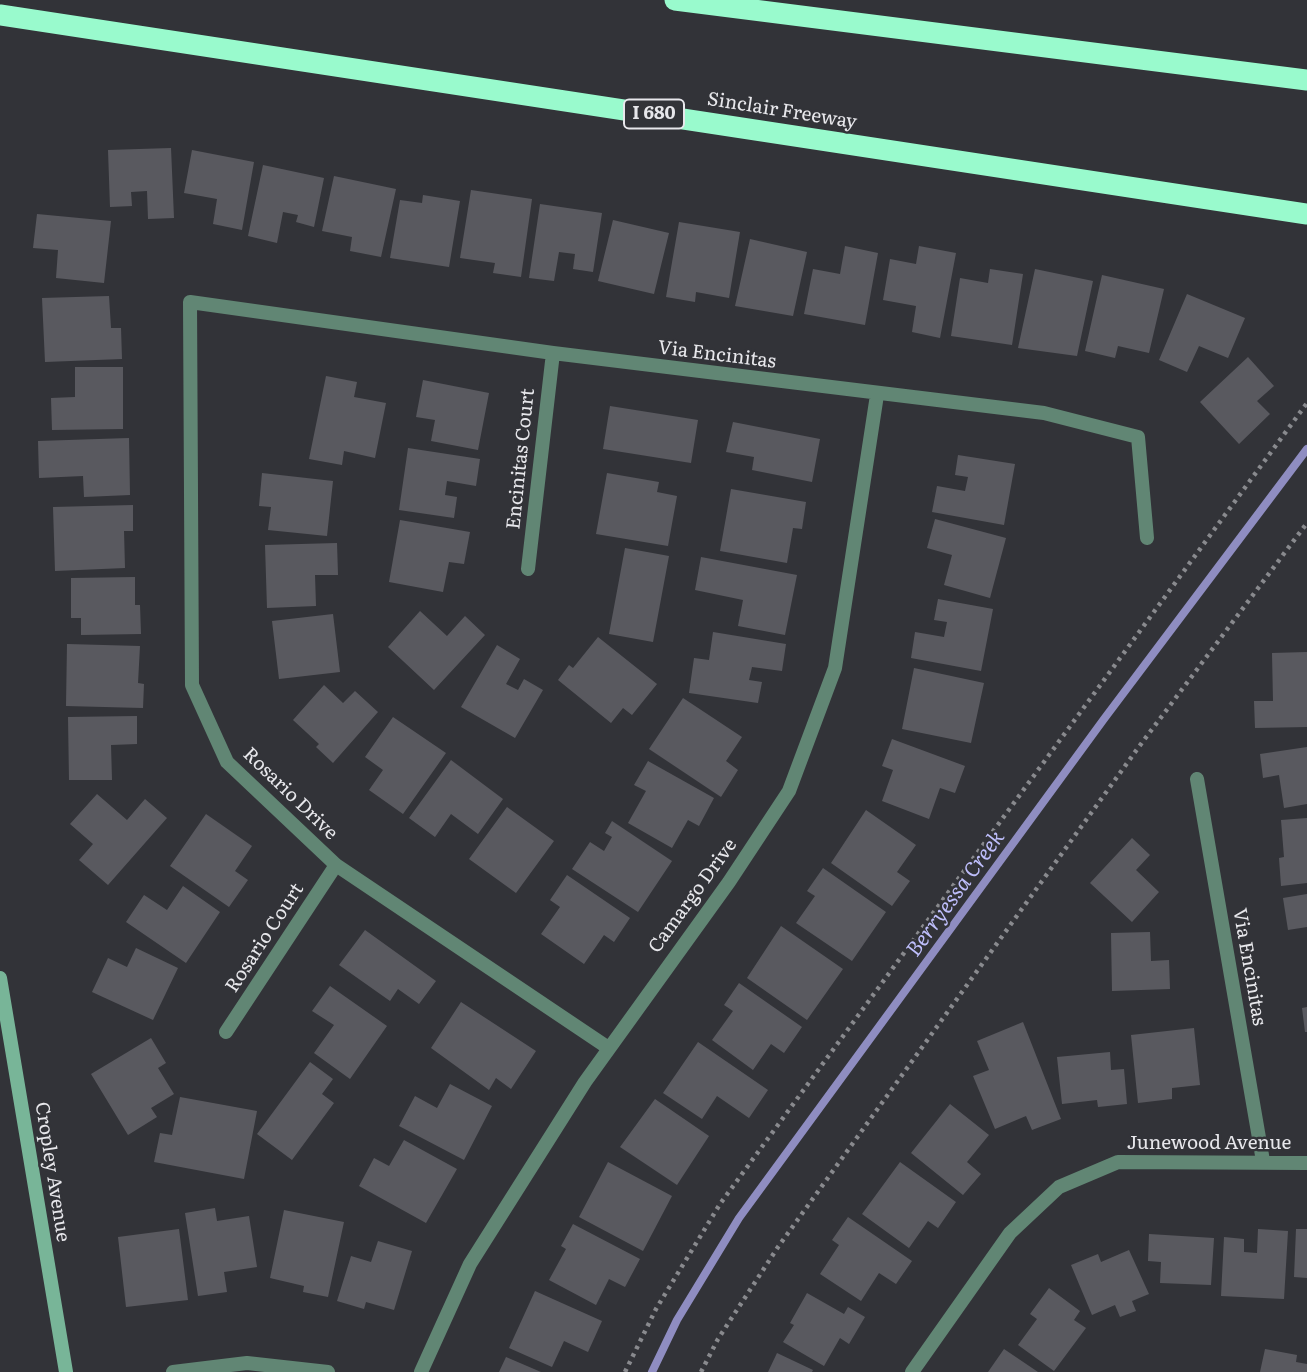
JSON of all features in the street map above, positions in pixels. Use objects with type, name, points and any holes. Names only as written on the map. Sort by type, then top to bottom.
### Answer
[{"type":"highway","points":[[675,0],[1307,80]]},
{"type":"highway","name":"Sinclair Freeway","points":[[0,15],[1307,214]]},
{"type":"main road","name":"Cropley Avenue","points":[[0,978],[66,1372]]},
{"type":"street","name":"Via Encinitas","points":[[190,302],[552,353],[877,395],[1044,413],[1138,437],[1147,538]]},
{"type":"street","name":"Rosario Drive","points":[[190,302],[192,685],[227,762],[336,865],[607,1047]]},
{"type":"street","name":"Encinitas Court","points":[[528,569],[552,353]]},
{"type":"street","name":"Camargo Drive","points":[[421,1372],[470,1264],[607,1047],[729,883],[789,791],[835,668],[877,395]]},
{"type":"street","name":"Via Encinitas","points":[[1197,779],[1263,1161]]},
{"type":"street","name":"Rosario Court","points":[[226,1032],[336,865]]},
{"type":"street","name":"Junewood Avenue","points":[[912,1372],[1010,1234],[1059,1187],[1118,1162],[1307,1163]]},
{"type":"street","points":[[173,1372],[247,1363],[328,1372]]},
{"type":"path","points":[[625,1372],[656,1309],[720,1204],[1307,403]]},
{"type":"path","points":[[701,1372],[718,1339],[786,1235],[1130,760],[1307,523]]},
{"type":"building","points":[[171,148],[174,218],[148,219],[147,191],[131,192],[132,206],[110,207],[108,150]]},
{"type":"building","points":[[192,150],[254,162],[242,230],[213,224],[217,199],[184,193]]},
{"type":"building","points":[[263,165],[324,178],[314,227],[296,222],[298,215],[283,212],[277,243],[248,236]]},
{"type":"building","points":[[334,176],[396,189],[381,257],[350,251],[352,237],[322,231]]},
{"type":"building","points":[[471,190],[532,199],[521,277],[493,273],[495,263],[460,258]]},
{"type":"building","points":[[423,195],[460,201],[449,267],[390,258],[400,200],[422,203]]},
{"type":"building","points":[[540,204],[602,213],[593,272],[573,269],[575,254],[559,252],[554,281],[529,278]]},
{"type":"building","points":[[37,214],[111,221],[104,283],[56,278],[58,250],[33,248]]},
{"type":"building","points":[[613,220],[669,233],[654,294],[598,281]]},
{"type":"building","points":[[679,222],[740,232],[729,298],[696,292],[695,302],[666,297]]},
{"type":"building","points":[[750,239],[807,252],[793,316],[735,306]]},
{"type":"building","points":[[845,246],[878,253],[865,325],[804,314],[813,269],[840,274]]},
{"type":"building","points":[[919,246],[956,253],[940,338],[912,332],[916,306],[883,300],[890,259],[916,264]]},
{"type":"building","points":[[990,269],[1023,274],[1012,345],[951,336],[960,278],[988,283]]},
{"type":"building","points":[[1035,269],[1093,281],[1077,356],[1018,348]]},
{"type":"building","points":[[1102,275],[1164,289],[1149,353],[1118,346],[1115,358],[1085,351]]},
{"type":"building","points":[[1187,294],[1245,318],[1228,358],[1199,346],[1187,372],[1159,360]]},
{"type":"building","points":[[109,296],[111,328],[121,328],[122,359],[45,362],[42,298]]},
{"type":"building","points":[[1248,357],[1274,386],[1257,401],[1270,414],[1239,444],[1200,402]]},
{"type":"building","points":[[75,367],[123,367],[123,429],[52,430],[51,398],[75,397]]},
{"type":"building","points":[[326,376],[357,382],[354,397],[386,403],[375,458],[344,451],[342,465],[309,459]]},
{"type":"building","points":[[423,380],[489,393],[478,450],[431,441],[435,420],[416,417]]},
{"type":"building","points":[[610,406],[698,420],[691,463],[603,449]]},
{"type":"building","points":[[733,422],[820,439],[812,482],[752,470],[754,457],[726,452]]},
{"type":"building","points":[[129,438],[130,495],[84,497],[83,476],[39,478],[38,441]]},
{"type":"building","points":[[408,448],[480,459],[476,486],[447,481],[445,495],[457,497],[454,518],[399,510]]},
{"type":"building","points":[[958,455],[1015,464],[1004,525],[932,512],[937,486],[965,491],[968,477],[955,475]]},
{"type":"building","points":[[262,473],[333,481],[327,536],[268,530],[271,507],[259,506]]},
{"type":"building","points":[[607,473],[659,482],[657,492],[677,496],[668,546],[596,534]]},
{"type":"building","points":[[731,489],[806,502],[802,529],[793,528],[787,563],[720,551]]},
{"type":"building","points":[[133,505],[133,531],[124,531],[125,568],[55,571],[53,507]]},
{"type":"building","points":[[935,519],[1006,538],[990,598],[944,585],[952,555],[927,548]]},
{"type":"building","points":[[400,520],[470,532],[464,564],[449,562],[443,592],[389,582]]},
{"type":"building","points":[[337,543],[338,575],[315,575],[316,606],[267,608],[265,545]]},
{"type":"building","points":[[625,548],[669,556],[653,642],[609,634]]},
{"type":"building","points":[[701,557],[797,575],[785,635],[738,626],[743,600],[695,590]]},
{"type":"building","points":[[135,577],[135,605],[140,605],[141,634],[81,635],[81,618],[71,618],[71,578]]},
{"type":"building","points":[[938,599],[993,609],[981,671],[911,658],[915,632],[944,637],[947,622],[934,620]]},
{"type":"building","points":[[420,611],[447,636],[465,616],[485,635],[434,690],[388,647]]},
{"type":"building","points":[[333,614],[340,672],[279,679],[272,621]]},
{"type":"building","points":[[713,632],[786,644],[782,671],[752,667],[749,680],[762,682],[758,703],[689,693],[694,658],[709,660]]},
{"type":"building","points":[[598,637],[657,684],[632,715],[623,708],[611,723],[558,680],[569,665],[573,668]]},
{"type":"building","points":[[67,644],[140,646],[138,683],[144,684],[143,708],[66,706]]},
{"type":"building","points":[[497,645],[520,659],[506,684],[518,690],[524,679],[543,690],[515,738],[461,707]]},
{"type":"building","points":[[1307,652],[1307,727],[1255,728],[1254,701],[1273,701],[1272,653]]},
{"type":"building","points":[[914,668],[984,683],[971,743],[902,729]]},
{"type":"building","points":[[324,685],[343,703],[355,691],[378,712],[333,763],[316,747],[319,744],[293,720]]},
{"type":"building","points":[[683,698],[742,737],[726,761],[738,770],[721,797],[649,749]]},
{"type":"building","points":[[137,716],[137,744],[111,745],[112,780],[69,780],[68,717]]},
{"type":"building","points":[[393,717],[446,753],[403,814],[369,790],[383,770],[365,757]]},
{"type":"building","points":[[892,739],[965,766],[955,793],[940,788],[929,819],[882,801],[893,770],[882,766]]},
{"type":"building","points":[[1307,747],[1307,804],[1284,808],[1279,775],[1263,778],[1260,754]]},
{"type":"building","points":[[451,760],[503,799],[478,834],[451,814],[435,837],[409,818]]},
{"type":"building","points":[[648,761],[714,798],[699,826],[688,820],[672,848],[628,823],[646,791],[634,785]]},
{"type":"building","points":[[97,794],[127,820],[145,799],[167,818],[108,885],[79,860],[93,844],[70,824]]},
{"type":"building","points":[[507,807],[554,841],[516,893],[469,859]]},
{"type":"building","points":[[866,810],[916,845],[897,872],[910,881],[892,906],[831,863]]},
{"type":"building","points":[[206,814],[252,846],[235,871],[248,880],[229,907],[170,866]]},
{"type":"building","points":[[1307,818],[1307,883],[1281,886],[1279,858],[1284,857],[1281,820]]},
{"type":"building","points":[[612,821],[672,861],[638,912],[572,869],[590,842],[604,851],[612,837],[605,833]]},
{"type":"building","points":[[1132,838],[1150,855],[1136,870],[1159,892],[1132,922],[1090,883]]},
{"type":"building","points":[[823,868],[886,912],[852,961],[796,923],[815,896],[807,891]]},
{"type":"building","points":[[567,875],[630,918],[614,942],[604,935],[584,964],[541,934],[560,907],[550,900]]},
{"type":"building","points":[[183,886],[220,912],[186,963],[126,922],[144,895],[167,910]]},
{"type":"building","points":[[1307,894],[1307,927],[1288,930],[1283,898]]},
{"type":"building","points":[[781,926],[843,969],[807,1020],[747,978]]},
{"type":"building","points":[[365,930],[436,981],[419,1004],[398,989],[390,1001],[339,965]]},
{"type":"building","points":[[1150,932],[1151,961],[1169,960],[1170,989],[1112,991],[1111,933]]},
{"type":"building","points":[[136,948],[178,968],[153,1020],[92,992],[108,958],[127,967]]},
{"type":"building","points":[[739,983],[802,1027],[784,1053],[771,1044],[753,1070],[712,1040],[733,1011],[724,1005]]},
{"type":"building","points":[[330,986],[387,1026],[350,1079],[314,1053],[334,1025],[312,1011]]},
{"type":"building","points":[[461,1002],[536,1051],[511,1089],[496,1078],[489,1090],[431,1048]]},
{"type":"building","points":[[1307,1007],[1307,1032],[1305,1032],[1302,1008]]},
{"type":"building","points":[[1023,1022],[1061,1119],[1032,1130],[1026,1116],[995,1129],[973,1076],[989,1070],[977,1041]]},
{"type":"building","points":[[1194,1028],[1200,1085],[1172,1088],[1172,1099],[1138,1103],[1131,1035]]},
{"type":"building","points":[[151,1038],[166,1063],[158,1068],[174,1094],[151,1108],[157,1117],[128,1135],[91,1074]]},
{"type":"building","points":[[698,1042],[768,1090],[749,1118],[717,1096],[702,1119],[663,1093]]},
{"type":"building","points":[[1110,1052],[1111,1070],[1124,1069],[1127,1104],[1098,1107],[1097,1100],[1062,1104],[1057,1057]]},
{"type":"building","points":[[310,1062],[333,1079],[322,1094],[334,1103],[292,1160],[257,1134]]},
{"type":"building","points":[[450,1084],[492,1106],[464,1160],[399,1126],[415,1096],[437,1108]]},
{"type":"building","points":[[180,1097],[257,1111],[244,1179],[154,1162],[160,1133],[172,1135]]},
{"type":"building","points":[[655,1099],[709,1136],[677,1185],[620,1147]]},
{"type":"building","points":[[950,1104],[989,1135],[967,1162],[981,1174],[963,1195],[911,1153]]},
{"type":"building","points":[[404,1140],[457,1169],[426,1223],[359,1186],[374,1158],[389,1166]]},
{"type":"building","points":[[608,1162],[672,1196],[643,1251],[579,1217]]},
{"type":"building","points":[[900,1162],[956,1202],[938,1228],[928,1221],[909,1248],[862,1214]]},
{"type":"building","points":[[215,1208],[217,1221],[249,1216],[257,1267],[224,1272],[227,1292],[198,1296],[185,1213]]},
{"type":"building","points":[[284,1210],[344,1222],[328,1297],[303,1292],[304,1286],[270,1278]]},
{"type":"building","points":[[848,1217],[912,1261],[896,1284],[879,1273],[861,1301],[820,1274],[839,1245],[832,1240]]},
{"type":"building","points":[[573,1224],[640,1259],[625,1287],[609,1279],[596,1305],[549,1280],[566,1249],[561,1246]]},
{"type":"building","points":[[179,1229],[188,1300],[126,1307],[118,1237]]},
{"type":"building","points":[[1258,1229],[1288,1231],[1284,1299],[1221,1296],[1224,1237],[1244,1239],[1244,1252],[1257,1253]]},
{"type":"building","points":[[1296,1229],[1307,1229],[1307,1278],[1294,1277]]},
{"type":"building","points":[[1149,1234],[1214,1238],[1211,1285],[1160,1283],[1161,1262],[1148,1261]]},
{"type":"building","points":[[378,1241],[412,1251],[394,1310],[366,1302],[364,1309],[337,1301],[351,1256],[371,1262]]},
{"type":"building","points":[[1129,1250],[1149,1294],[1132,1301],[1136,1311],[1120,1317],[1115,1305],[1092,1315],[1071,1265],[1098,1254],[1101,1262]]},
{"type":"building","points":[[1049,1288],[1080,1311],[1074,1320],[1086,1328],[1054,1371],[1018,1345],[1037,1319],[1030,1314]]},
{"type":"building","points":[[535,1291],[602,1321],[588,1352],[564,1341],[552,1367],[509,1348]]},
{"type":"building","points":[[807,1293],[844,1314],[848,1307],[865,1317],[849,1344],[840,1338],[824,1366],[783,1342],[794,1325],[790,1323]]},
{"type":"building","points":[[1004,1349],[1038,1372],[988,1372]]},
{"type":"building","points":[[1265,1349],[1297,1355],[1296,1362],[1307,1364],[1307,1372],[1260,1372]]},
{"type":"building","points":[[777,1353],[813,1370],[812,1372],[768,1372]]},
{"type":"building","points":[[506,1357],[541,1372],[499,1372]]},
{"type":"waterway","name":"Berryessa Creek","points":[[652,1372],[677,1320],[739,1218],[1104,719],[1307,449]]}]
